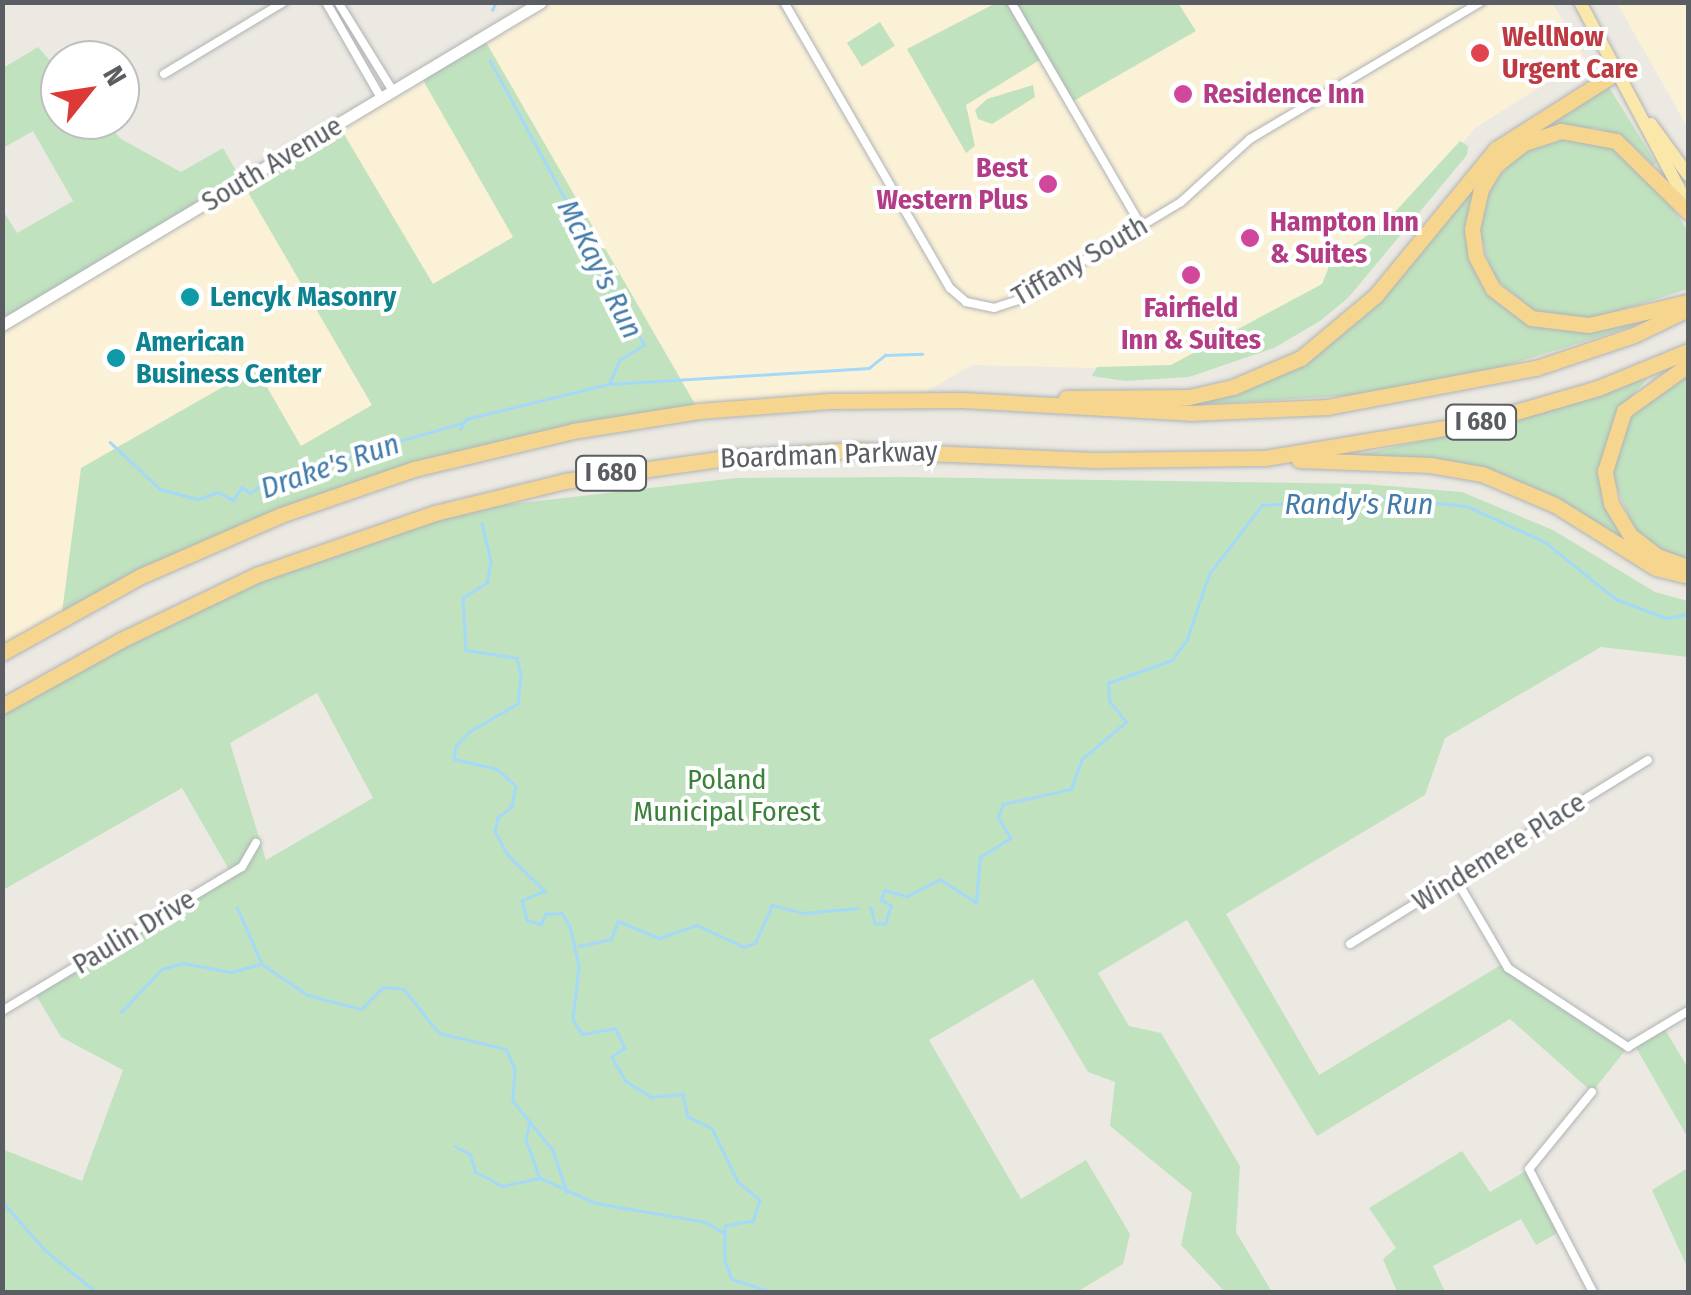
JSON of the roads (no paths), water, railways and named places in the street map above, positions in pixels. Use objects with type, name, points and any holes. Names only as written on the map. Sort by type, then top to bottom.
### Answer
[{"type":"highway","points":[[962,400],[1189,396],[1282,369],[1352,320],[1496,149],[1620,71]]},
{"type":"highway","points":[[1688,208],[1616,141],[1561,130],[1524,142],[1495,166],[1481,189],[1472,229],[1476,257],[1493,289],[1531,318],[1589,326],[1688,305]]},
{"type":"highway","name":"Boardman Parkway","points":[[2,654],[222,539],[445,460],[698,411],[962,400],[1191,414],[1344,405],[1536,368],[1634,335],[1688,305]]},
{"type":"highway","name":"Boardman Parkway","points":[[2,706],[256,576],[435,513],[566,481],[670,464],[839,450],[1180,462],[1265,458],[1481,422],[1598,388],[1688,351]]},
{"type":"highway","points":[[1688,366],[1624,411],[1605,471],[1610,503],[1630,535],[1657,556],[1688,567]]},
{"type":"highway","points":[[1265,458],[1430,465],[1482,474],[1555,505],[1656,568],[1688,576]]},
{"type":"main road","name":"South Avenue","points":[[2,325],[541,2]]},
{"type":"main road","points":[[1580,2],[1650,123],[1688,208]]},
{"type":"main road","points":[[1650,123],[1670,142],[1688,176]]},
{"type":"street","points":[[164,74],[284,2]]},
{"type":"street","points":[[326,2],[381,98]]},
{"type":"street","points":[[338,2],[393,91]]},
{"type":"street","name":"Tiffany South","points":[[784,2],[946,282],[966,302],[1006,305],[1203,187],[1250,139],[1481,2]]},
{"type":"street","points":[[1011,2],[1142,226]]},
{"type":"street","name":"Windemere Place","points":[[1350,944],[1456,881],[1496,850],[1648,760]]},
{"type":"street","name":"Paulin Drive","points":[[2,1011],[242,867],[256,843]]},
{"type":"street","points":[[1456,881],[1516,976],[1628,1047],[1688,1011]]},
{"type":"street","points":[[1592,1092],[1529,1169],[1593,1292]]},
{"type":"waterway","name":"McKay's Run","points":[[492,10],[496,2]]},
{"type":"waterway","name":"McKay's Run","points":[[460,429],[466,419],[609,384],[619,360],[644,345],[490,61]]},
{"type":"waterway","points":[[609,384],[869,368],[885,355],[922,354]]},
{"type":"waterway","name":"Drake's Run","points":[[110,442],[160,489],[198,499],[218,492],[233,500],[242,487],[250,493],[268,481],[277,486],[289,473],[320,471],[351,455],[462,423]]},
{"type":"waterway","name":"Randy's Run","points":[[871,907],[875,923],[885,924],[891,906],[881,900],[884,890],[907,896],[940,879],[976,902],[980,857],[1010,838],[998,817],[1003,804],[1071,789],[1082,759],[1126,722],[1109,701],[1108,683],[1172,660],[1187,639],[1209,574],[1262,505],[1385,498],[1467,506],[1545,542],[1616,599],[1666,618],[1688,614]]},
{"type":"waterway","name":"Drake's Run","points":[[482,523],[491,562],[487,583],[463,598],[466,650],[517,658],[521,676],[518,704],[471,731],[456,746],[454,759],[497,769],[516,786],[512,807],[498,818],[495,831],[508,855],[545,891],[522,901],[527,920],[541,924],[545,914],[562,913],[570,926],[579,966],[573,1019],[582,1034],[615,1028],[625,1048],[612,1057],[626,1081],[652,1097],[683,1094],[688,1117],[712,1128],[738,1182],[760,1200],[753,1221],[725,1226],[725,1261],[732,1279],[772,1292]]},
{"type":"waterway","name":"Randy's Run","points":[[579,946],[611,939],[618,921],[659,938],[697,925],[744,947],[755,943],[772,905],[803,913],[858,908]]},
{"type":"waterway","points":[[237,907],[262,964],[308,995],[361,1009],[383,987],[404,989],[439,1033],[506,1049],[515,1069],[513,1101],[553,1150],[567,1192]]},
{"type":"waterway","points":[[121,1012],[162,969],[183,963],[231,972],[261,964]]},
{"type":"waterway","points":[[530,1122],[526,1140],[539,1176]]},
{"type":"waterway","points":[[455,1146],[470,1154],[476,1172],[502,1186],[540,1178],[596,1203],[706,1222],[724,1233]]},
{"type":"waterway","points":[[2,1201],[45,1250],[96,1292]]},
{"type":"place","name":"WellNow Urgent Care","points":[[1480,53]]},
{"type":"place","name":"Residence Inn","points":[[1183,94]]},
{"type":"place","name":"Best Western Plus","points":[[1048,184]]},
{"type":"place","name":"Hampton Inn & Suites","points":[[1250,238]]},
{"type":"place","name":"Fairfield Inn & Suites","points":[[1191,275]]},
{"type":"place","name":"Lencyk Masonry","points":[[190,297]]},
{"type":"place","name":"American Business Center","points":[[116,358]]},
{"type":"park label","name":"Poland Municipal Forest","points":[[727,796]]}]
